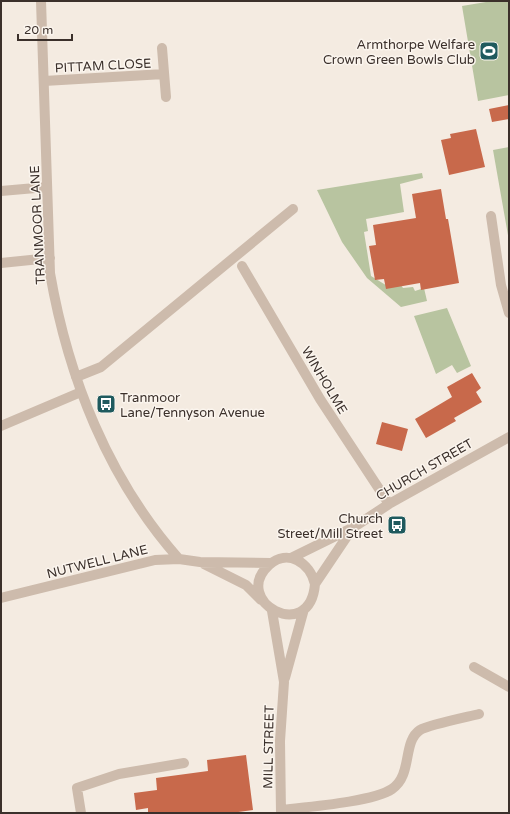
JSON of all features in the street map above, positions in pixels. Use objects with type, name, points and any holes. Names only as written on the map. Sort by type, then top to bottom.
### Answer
[{"type":"street","name":"TRANMOOR LANE","points":[[41,1],[50,258],[57,314],[81,392],[111,463],[146,519],[179,559]]},
{"type":"street","name":"PITTAM CLOSE","points":[[162,48],[166,97]]},
{"type":"street","name":"PITTAM CLOSE","points":[[44,81],[164,74]]},
{"type":"street","points":[[1,191],[47,187]]},
{"type":"street","points":[[76,377],[101,367],[293,209]]},
{"type":"street","points":[[491,216],[501,285],[509,313]]},
{"type":"street","points":[[1,263],[50,258]]},
{"type":"street","name":"WINHOLME","points":[[242,266],[320,399],[389,504]]},
{"type":"street","points":[[1,426],[81,392]]},
{"type":"street","name":"CHURCH STREET","points":[[290,558],[354,527],[389,504],[509,437]]},
{"type":"street","name":"CHURCH STREET","points":[[315,584],[354,527]]},
{"type":"street","points":[[290,558],[300,561],[308,567],[313,575],[315,584],[314,593],[310,602],[304,609],[296,613],[286,614],[269,607],[259,591],[259,581],[264,570],[271,563],[279,559],[290,558]]},
{"type":"street","name":"NUTWELL LANE","points":[[1,598],[155,560],[179,559],[200,562],[271,563]]},
{"type":"street","name":"NUTWELL LANE","points":[[200,562],[246,585],[269,607]]},
{"type":"street","name":"MILL STREET","points":[[269,607],[284,682]]},
{"type":"street","name":"MILL STREET","points":[[281,812],[280,741],[284,682],[304,609]]},
{"type":"street","points":[[474,667],[509,686]]},
{"type":"street","points":[[281,812],[383,794],[392,789],[404,776],[413,738],[420,730],[479,714]]},
{"type":"street","points":[[81,813],[77,788],[119,774],[184,762]]},
{"type":"green space","name":"Armthorpe Welfare Crown Green Bowls Club","points":[[492,1],[509,1],[509,95],[478,101],[462,6]]},
{"type":"green space","points":[[509,147],[509,241],[493,150]]},
{"type":"green space","points":[[422,173],[423,178],[400,184],[404,212],[366,219],[368,231],[364,232],[371,276],[389,287],[401,285],[403,288],[413,287],[415,291],[424,288],[427,301],[401,307],[367,278],[342,242],[317,190]]},
{"type":"green space","points":[[447,308],[471,366],[457,373],[452,365],[436,374],[414,316]]},
{"type":"building","points":[[509,105],[509,119],[492,122],[489,109]]},
{"type":"building","points":[[476,129],[485,167],[449,175],[441,140],[451,138],[450,134]]},
{"type":"building","points":[[441,189],[446,219],[448,219],[459,283],[421,290],[420,283],[386,289],[384,279],[375,280],[369,246],[376,245],[373,225],[416,218],[412,194]]},
{"type":"building","points":[[472,373],[481,388],[476,392],[482,402],[454,418],[456,421],[426,438],[415,419],[452,397],[447,387]]},
{"type":"building","points":[[382,422],[408,429],[402,451],[376,444]]},
{"type":"building","points":[[246,755],[253,810],[231,813],[148,813],[148,808],[136,810],[134,793],[157,790],[156,778],[208,771],[207,760]]},
{"type":"place","name":"Armthorpe Welfare Crown Green Bowls Club","points":[[489,51]]},
{"type":"place","name":"Tranmoor Lane/Tennyson Avenue","points":[[106,404]]},
{"type":"place","name":"Church Street/Mill Street","points":[[397,525]]}]
